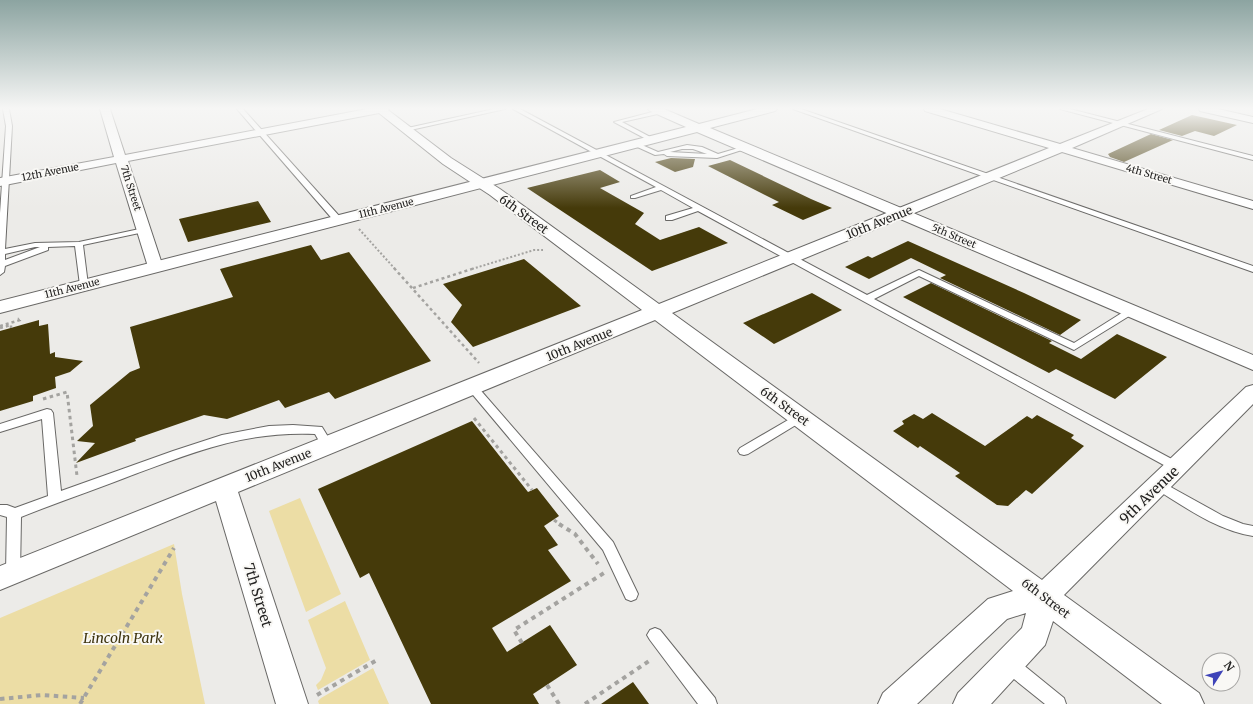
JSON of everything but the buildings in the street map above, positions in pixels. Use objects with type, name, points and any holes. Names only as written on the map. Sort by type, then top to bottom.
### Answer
[{"type":"main road","name":"11th Avenue","points":[[0,307],[644,142]]},
{"type":"main road","name":"5th Street","points":[[731,142],[1253,363]]},
{"type":"street","name":"7th Street","points":[[116,142],[155,267]]},
{"type":"street","name":"12th Avenue","points":[[3,181],[213,142]]},
{"type":"street","name":"6th Street","points":[[424,142],[1044,596],[1188,704]]},
{"type":"street","name":"4th Street","points":[[1040,142],[1253,204]]},
{"type":"street","name":"10th Avenue","points":[[6,575],[1076,142]]},
{"type":"street","name":"9th Avenue","points":[[894,704],[998,608],[1044,596],[1253,392]]},
{"type":"street","name":"7th Street","points":[[224,487],[305,699]]},
{"type":"street","points":[[970,704],[1035,636],[1044,596]]},
{"type":"lane","points":[[0,272],[4,158],[7,142]]},
{"type":"lane","points":[[268,142],[338,220]]},
{"type":"lane","points":[[576,142],[1177,467]]},
{"type":"lane","points":[[890,142],[1253,270]]},
{"type":"lane","points":[[1190,142],[1253,158]]},
{"type":"lane","points":[[635,144],[657,154],[717,156],[746,148]]},
{"type":"lane","points":[[633,197],[661,188]]},
{"type":"lane","points":[[669,218],[699,208]]},
{"type":"lane","points":[[0,253],[35,245],[79,244],[144,230]]},
{"type":"lane","points":[[79,244],[84,285]]},
{"type":"lane","points":[[0,265],[54,245]]},
{"type":"lane","points":[[866,299],[919,273],[1074,347],[1131,311]]},
{"type":"lane","points":[[472,387],[608,546],[631,594]]},
{"type":"lane","points":[[0,428],[47,413],[54,498]]},
{"type":"lane","points":[[744,450],[800,417]]},
{"type":"lane","points":[[14,514],[191,448],[230,436],[292,428],[318,430],[327,445]]},
{"type":"lane","points":[[1158,485],[1217,518],[1246,530],[1253,531]]},
{"type":"lane","points":[[0,510],[7,510],[14,514]]},
{"type":"lane","points":[[6,575],[14,514]]},
{"type":"lane","points":[[655,635],[709,704]]},
{"type":"lane","points":[[1009,664],[1058,704]]},
{"type":"path","points":[[355,224],[479,363]]},
{"type":"path","points":[[413,288],[534,250],[543,250]]},
{"type":"path","points":[[20,318],[20,320],[0,326],[20,318]]},
{"type":"path","points":[[0,326],[12,325],[12,328]]},
{"type":"path","points":[[474,418],[532,490]]},
{"type":"path","points":[[522,643],[514,630],[604,572],[575,534],[554,520]]},
{"type":"path","points":[[80,704],[174,548]]},
{"type":"path","points":[[585,704],[652,658],[656,664]]},
{"type":"path","points":[[305,699],[377,660]]},
{"type":"path","points":[[547,685],[559,704]]},
{"type":"path","points":[[0,699],[42,695],[84,698]]},
{"type":"green space","points":[[300,498],[341,594],[306,612],[269,511]]},
{"type":"green space","name":"Lincoln Park","points":[[174,544],[182,594],[205,704],[0,704],[0,618]]},
{"type":"green space","points":[[345,601],[370,660],[318,690],[316,685],[321,680],[326,668],[308,620]]},
{"type":"green space","points":[[373,668],[389,704],[319,704],[318,701],[321,698]]}]
